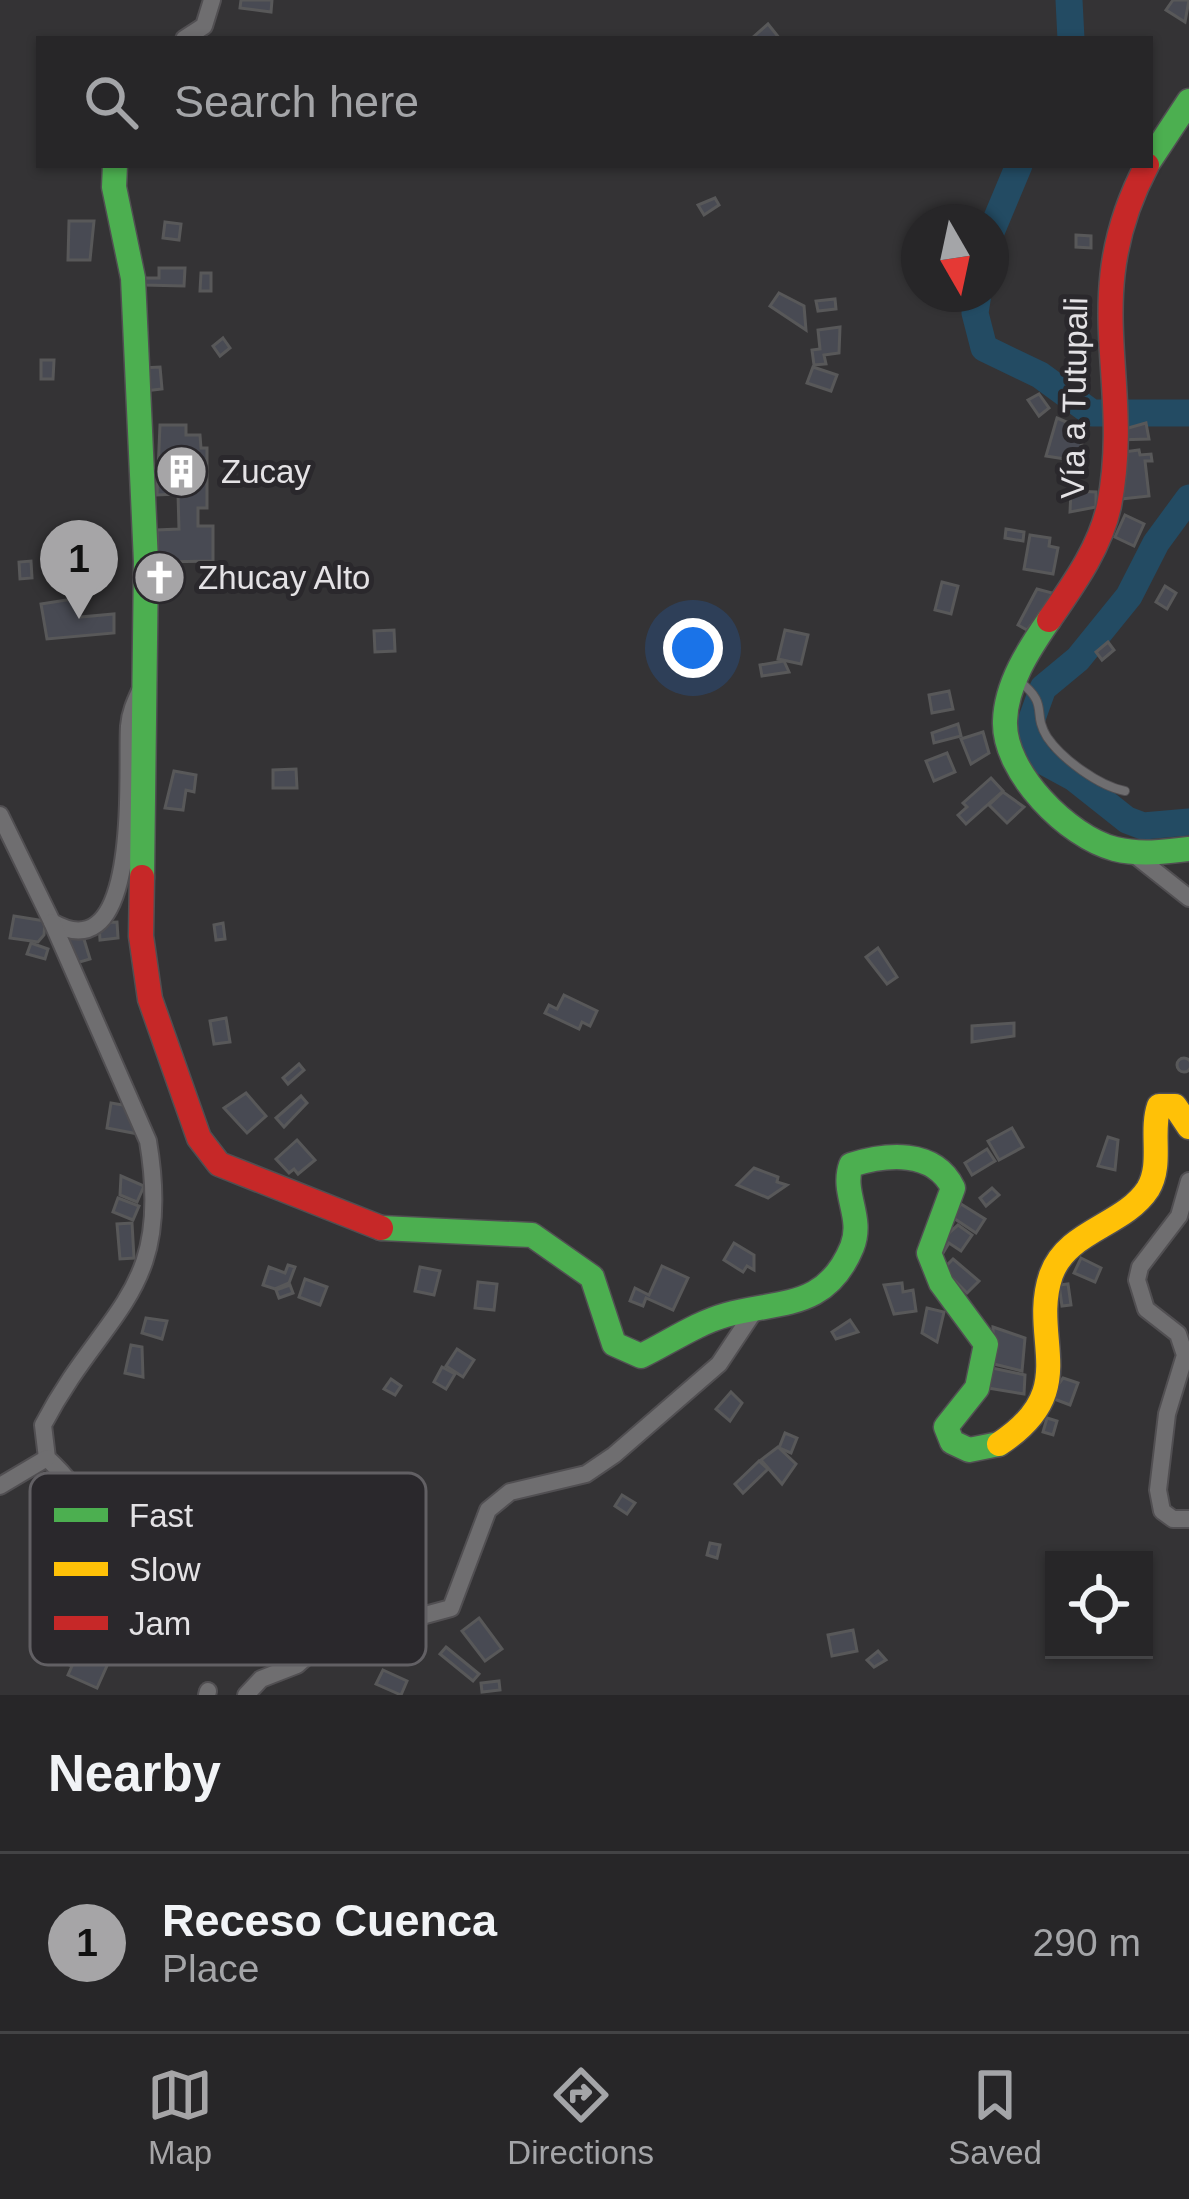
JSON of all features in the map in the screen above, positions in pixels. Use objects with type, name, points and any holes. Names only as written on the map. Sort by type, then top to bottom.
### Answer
[{"type":"street","points":[[189,36],[204,26],[212,0]]},
{"type":"street","name":"Vía a Tutupali","points":[[1153,155],[1189,101]]},
{"type":"street","points":[[115,168],[114,187],[133,278],[146,562],[141,936],[150,999],[200,1138],[212,1156],[369,1225],[402,1232],[532,1234],[592,1276],[611,1338],[632,1354],[650,1354],[690,1327],[811,1298],[835,1274],[855,1236],[856,1211],[844,1182],[850,1165],[928,1160],[950,1178],[953,1196],[936,1230],[931,1262],[986,1344],[977,1388],[946,1427],[958,1448],[990,1450],[1021,1425],[1049,1378],[1049,1280],[1058,1260],[1145,1193],[1155,1167],[1160,1106],[1174,1106],[1189,1127]]},
{"type":"street","name":"Vía a Tutupali","points":[[1136,856],[1092,840],[1059,815],[1020,769],[1005,739],[1004,713],[1103,528],[1109,507],[1111,242],[1125,197],[1144,168]]},
{"type":"street","points":[[52,922],[65,929],[100,920],[121,883],[129,826],[129,718],[145,679]]},
{"type":"street","points":[[0,815],[9,849],[52,922],[148,1142],[153,1185],[146,1268],[43,1425],[47,1457],[64,1473]]},
{"type":"street","points":[[1136,856],[1189,849]]},
{"type":"street","points":[[1136,856],[1189,898]]},
{"type":"street","points":[[1189,1180],[1179,1216],[1140,1267],[1137,1280],[1146,1309],[1178,1334],[1185,1354],[1167,1414],[1158,1490],[1162,1511],[1173,1520],[1189,1520]]},
{"type":"street","points":[[426,1615],[451,1608],[488,1510],[511,1492],[586,1474],[614,1455],[719,1364],[755,1310]]},
{"type":"street","points":[[0,1486],[47,1457]]},
{"type":"street","points":[[246,1695],[261,1678],[297,1665]]},
{"type":"lane","points":[[1019,681],[1040,700],[1049,740],[1106,787],[1125,790]]},
{"type":"building","points":[[241,0],[272,0],[271,12],[240,8]]},
{"type":"building","points":[[1173,0],[1189,0],[1185,22],[1166,10]]},
{"type":"building","points":[[768,24],[778,36],[754,36]]},
{"type":"building","points":[[715,198],[719,205],[704,215],[698,205]]},
{"type":"building","points":[[69,221],[94,221],[90,260],[68,260]]},
{"type":"building","points":[[165,222],[181,224],[179,240],[163,238]]},
{"type":"building","points":[[1076,235],[1091,236],[1091,248],[1076,247]]},
{"type":"building","points":[[159,268],[185,268],[184,286],[144,285],[144,278],[159,278]]},
{"type":"building","points":[[201,273],[211,273],[211,291],[200,291]]},
{"type":"building","points":[[779,293],[804,306],[806,330],[770,306]]},
{"type":"building","points":[[835,299],[836,309],[818,311],[816,301]]},
{"type":"building","points":[[840,327],[839,353],[824,355],[826,364],[814,365],[812,350],[820,349],[818,330]]},
{"type":"building","points":[[223,338],[230,348],[220,356],[213,346]]},
{"type":"building","points":[[41,360],[54,360],[53,379],[41,379]]},
{"type":"building","points":[[160,367],[162,389],[144,391],[142,368]]},
{"type":"building","points":[[813,367],[837,375],[831,391],[807,383]]},
{"type":"building","points":[[1039,394],[1049,408],[1039,416],[1028,400]]},
{"type":"building","points":[[1057,418],[1085,430],[1078,461],[1046,456]]},
{"type":"building","points":[[1146,423],[1149,439],[1116,440],[1114,432]]},
{"type":"building","name":"Zucay","points":[[160,425],[186,425],[186,435],[200,435],[201,448],[207,448],[207,508],[198,508],[198,526],[213,526],[213,561],[158,562],[157,530],[179,529],[178,494],[157,495]]},
{"type":"building","points":[[1139,450],[1140,455],[1151,454],[1152,461],[1145,461],[1149,496],[1121,499],[1125,463],[1117,464],[1116,453]]},
{"type":"building","points":[[1071,491],[1096,492],[1096,507],[1070,512]]},
{"type":"building","points":[[1125,515],[1144,524],[1134,546],[1115,537]]},
{"type":"building","points":[[1006,529],[1024,532],[1023,541],[1005,538]]},
{"type":"building","points":[[1030,535],[1050,538],[1049,546],[1058,548],[1053,574],[1024,569]]},
{"type":"building","points":[[31,561],[32,578],[20,579],[19,562]]},
{"type":"building","points":[[942,582],[958,586],[951,614],[935,610]]},
{"type":"building","points":[[1165,586],[1176,593],[1167,609],[1156,602]]},
{"type":"building","points":[[1037,589],[1056,594],[1027,630],[1018,625]]},
{"type":"building","points":[[79,598],[80,617],[114,614],[114,633],[47,639],[41,604]]},
{"type":"building","points":[[394,630],[395,651],[375,652],[374,631]]},
{"type":"building","points":[[785,630],[808,635],[801,664],[778,659]]},
{"type":"building","points":[[1108,642],[1114,650],[1102,660],[1096,652]]},
{"type":"building","points":[[784,661],[789,672],[762,676],[760,665]]},
{"type":"building","points":[[949,691],[953,709],[932,713],[929,695]]},
{"type":"building","points":[[958,724],[961,736],[934,743],[932,733]]},
{"type":"building","points":[[983,732],[989,753],[971,764],[961,739]]},
{"type":"building","points":[[947,753],[955,772],[934,781],[926,761]]},
{"type":"building","points":[[296,769],[297,788],[273,788],[273,770]]},
{"type":"building","points":[[174,771],[196,775],[194,792],[186,790],[183,810],[165,808]]},
{"type":"building","points":[[991,778],[1003,791],[966,824],[958,815],[967,807],[963,803]]},
{"type":"building","points":[[1003,792],[1024,807],[1007,823],[989,805]]},
{"type":"building","points":[[14,916],[45,921],[44,935],[38,942],[10,938]]},
{"type":"building","points":[[117,922],[118,938],[100,940],[99,923]]},
{"type":"building","points":[[223,923],[225,939],[216,940],[214,925]]},
{"type":"building","points":[[64,934],[83,936],[90,959],[73,964]]},
{"type":"building","points":[[31,943],[48,949],[45,959],[27,954]]},
{"type":"building","points":[[878,948],[897,977],[887,984],[866,957]]},
{"type":"building","points":[[564,995],[597,1011],[590,1026],[582,1022],[579,1029],[545,1013],[549,1005],[557,1009]]},
{"type":"building","points":[[226,1018],[230,1042],[214,1044],[210,1021]]},
{"type":"building","points":[[1014,1023],[1014,1036],[972,1042],[972,1026]]},
{"type":"building","points":[[1179,1060],[1189,1060],[1189,1070],[1179,1070]]},
{"type":"building","points":[[299,1064],[304,1070],[288,1084],[283,1078]]},
{"type":"building","points":[[246,1093],[266,1116],[247,1133],[224,1108]]},
{"type":"building","points":[[301,1096],[307,1103],[284,1127],[276,1118]]},
{"type":"building","points":[[111,1103],[129,1106],[138,1134],[107,1128]]},
{"type":"building","points":[[1012,1128],[1023,1147],[999,1160],[988,1141]]},
{"type":"building","points":[[1108,1137],[1118,1140],[1115,1170],[1098,1166]]},
{"type":"building","points":[[297,1140],[315,1160],[298,1174],[294,1169],[289,1173],[276,1159]]},
{"type":"building","points":[[987,1149],[995,1161],[972,1175],[965,1163]]},
{"type":"building","points":[[754,1168],[787,1185],[768,1198],[737,1185]]},
{"type":"building","points":[[121,1176],[144,1186],[137,1202],[120,1195]]},
{"type":"building","points":[[992,1188],[999,1195],[986,1206],[980,1198]]},
{"type":"building","points":[[118,1198],[139,1206],[133,1220],[113,1212]]},
{"type":"building","points":[[961,1204],[985,1219],[976,1233],[952,1217]]},
{"type":"building","points":[[132,1223],[134,1258],[120,1259],[117,1224]]},
{"type":"building","points":[[958,1225],[972,1235],[961,1251],[949,1243],[943,1253],[934,1246]]},
{"type":"building","points":[[734,1243],[754,1255],[754,1270],[747,1266],[743,1272],[724,1260]]},
{"type":"building","points":[[1081,1258],[1101,1268],[1095,1282],[1074,1273]]},
{"type":"building","points":[[953,1259],[979,1281],[967,1293],[943,1269]]},
{"type":"building","points":[[288,1265],[295,1267],[289,1283],[275,1289],[263,1285],[269,1267],[285,1273]]},
{"type":"building","points":[[662,1266],[688,1278],[673,1310],[646,1298],[643,1306],[630,1301],[635,1288],[649,1295]]},
{"type":"building","points":[[420,1267],[440,1271],[434,1295],[415,1291]]},
{"type":"building","points":[[305,1279],[327,1287],[320,1305],[299,1297]]},
{"type":"building","points":[[478,1282],[497,1284],[494,1310],[475,1308]]},
{"type":"building","points":[[902,1283],[903,1292],[913,1290],[916,1311],[894,1314],[884,1285]]},
{"type":"building","points":[[1068,1284],[1071,1305],[1062,1306],[1059,1285]]},
{"type":"building","points":[[290,1285],[293,1293],[279,1298],[276,1290]]},
{"type":"building","points":[[927,1308],[944,1312],[937,1342],[922,1333]]},
{"type":"building","points":[[146,1318],[167,1321],[162,1339],[142,1333]]},
{"type":"building","points":[[850,1320],[858,1332],[836,1339],[832,1332]]},
{"type":"building","points":[[993,1327],[1025,1338],[1022,1371],[994,1364]]},
{"type":"building","points":[[131,1345],[142,1347],[143,1377],[125,1373]]},
{"type":"building","points":[[457,1349],[474,1360],[463,1377],[446,1366]]},
{"type":"building","points":[[442,1367],[455,1374],[446,1389],[434,1382]]},
{"type":"building","points":[[992,1368],[1025,1375],[1024,1394],[988,1388]]},
{"type":"building","points":[[1063,1378],[1078,1383],[1070,1405],[1049,1397]]},
{"type":"building","points":[[391,1379],[401,1386],[395,1395],[384,1389]]},
{"type":"building","points":[[731,1392],[742,1403],[730,1421],[716,1409]]},
{"type":"building","points":[[1047,1418],[1057,1421],[1053,1435],[1043,1432]]},
{"type":"building","points":[[785,1433],[797,1438],[791,1453],[779,1448]]},
{"type":"building","points":[[778,1447],[796,1464],[782,1484],[761,1460]]},
{"type":"building","points":[[759,1461],[768,1469],[743,1493],[735,1484]]},
{"type":"building","points":[[622,1495],[635,1503],[627,1514],[615,1506]]},
{"type":"building","points":[[710,1543],[720,1545],[717,1558],[707,1555]]},
{"type":"building","points":[[479,1618],[502,1649],[485,1661],[462,1631]]},
{"type":"building","points":[[853,1630],[857,1651],[832,1656],[828,1635]]},
{"type":"building","points":[[446,1647],[479,1674],[473,1681],[440,1654]]},
{"type":"building","points":[[878,1651],[886,1660],[874,1667],[867,1660]]},
{"type":"building","points":[[107,1665],[97,1688],[68,1675],[72,1666]]},
{"type":"building","points":[[383,1670],[407,1681],[401,1695],[376,1684]]},
{"type":"building","points":[[499,1681],[500,1690],[482,1692],[481,1683]]},
{"type":"waterway","points":[[1069,0],[1071,36]]},
{"type":"waterway","points":[[1003,204],[1018,168]]},
{"type":"waterway","points":[[975,312],[984,348],[1040,375],[1092,413],[1189,413]]},
{"type":"waterway","points":[[1189,498],[1156,543],[1129,596],[1078,659],[1043,688],[1030,724],[1039,759],[1074,778],[1127,820],[1143,826],[1189,822]]},
{"type":"traffic: fast","points":[[1153,155],[1189,101]]},
{"type":"traffic: fast","points":[[115,168],[114,187],[133,278],[146,562],[142,877]]},
{"type":"traffic: fast","points":[[1049,620],[1020,667],[1006,707],[1007,741],[1027,781],[1059,817],[1097,842],[1133,852],[1189,849]]},
{"type":"traffic: fast","points":[[381,1228],[532,1235],[592,1277],[614,1344],[641,1356],[715,1319],[815,1292],[829,1282],[852,1247],[856,1225],[849,1185],[851,1165],[894,1157],[922,1161],[945,1175],[953,1188],[929,1253],[941,1283],[986,1344],[977,1388],[946,1427],[952,1442],[969,1450],[999,1444]]},
{"type":"traffic: slow","points":[[999,1444],[1024,1424],[1047,1383],[1046,1299],[1059,1260],[1082,1238],[1125,1212],[1148,1189],[1155,1169],[1159,1106],[1175,1106],[1189,1127]]},
{"type":"traffic: jam","points":[[1049,620],[1092,551],[1109,506],[1115,461],[1111,338],[1115,256],[1126,212],[1146,168]]},
{"type":"traffic: jam","points":[[142,877],[141,936],[150,999],[199,1138],[219,1164],[381,1228]]},
{"type":"place","name":"Zucay","points":[[182,471]]},
{"type":"place","name":"Zhucay Alto","points":[[159,577]]},
{"type":"place","name":"Receso Cuenca","points":[[79,619]]}]
